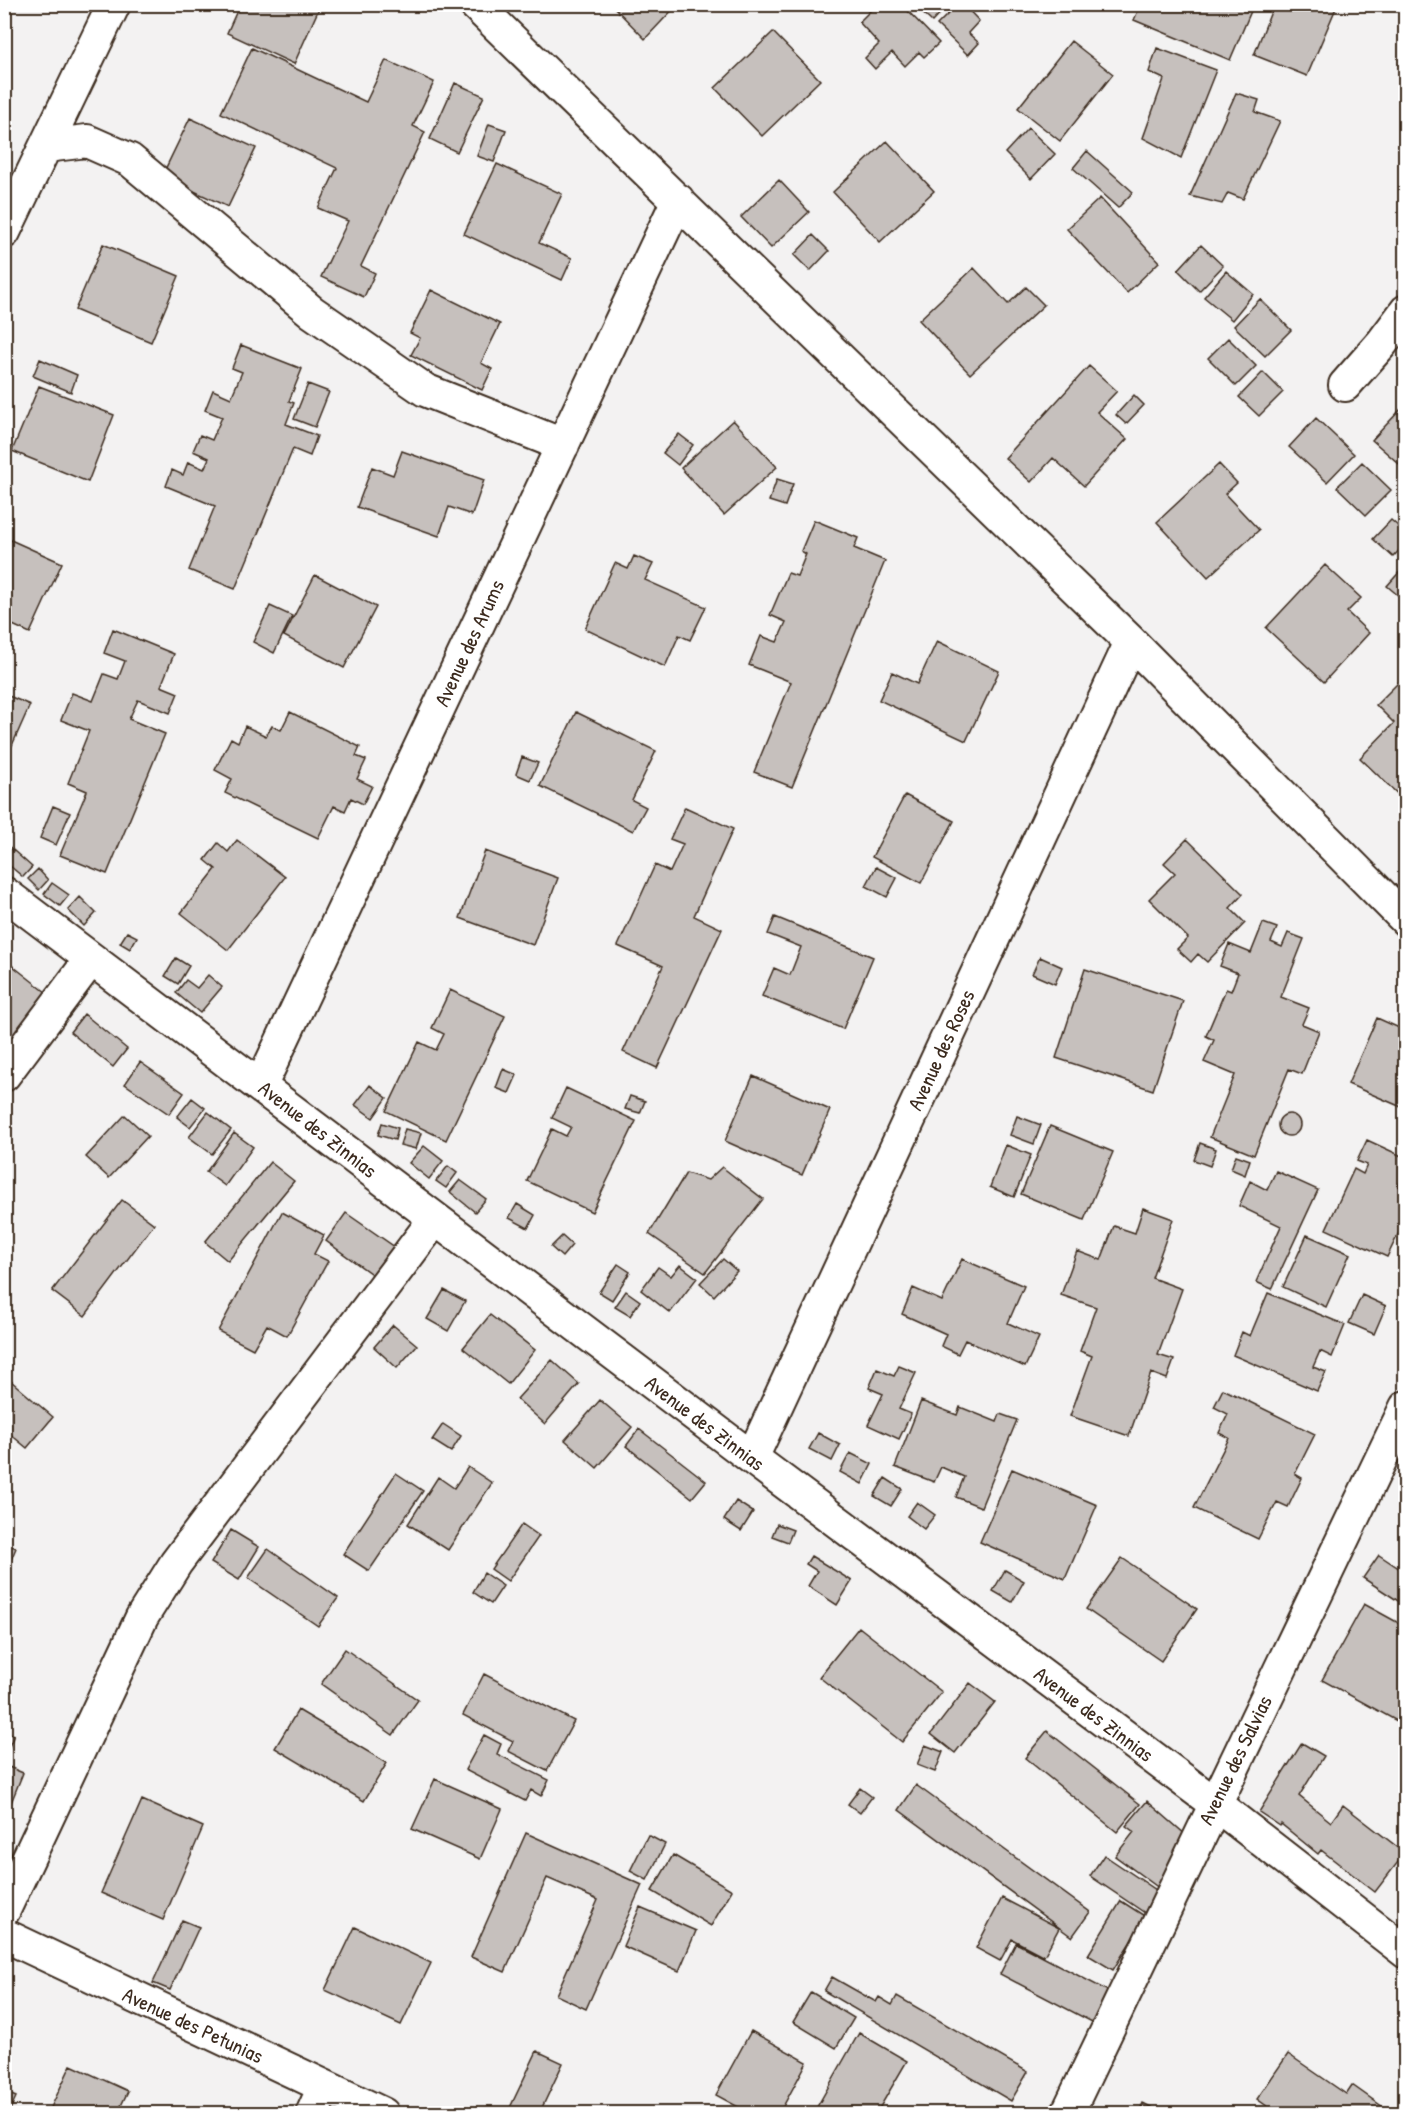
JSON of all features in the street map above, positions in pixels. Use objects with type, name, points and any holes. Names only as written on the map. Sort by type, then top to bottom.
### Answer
[{"type":"street","points":[[4,232],[114,4]]},
{"type":"street","points":[[475,4],[1131,642],[1406,920]]},
{"type":"street","points":[[46,146],[87,141],[130,160],[312,312],[425,390],[563,445]]},
{"type":"street","name":"Avenue des Arums","points":[[261,1085],[678,200]]},
{"type":"street","points":[[1345,385],[1382,343],[1406,311]]},
{"type":"street","name":"Avenue des Roses","points":[[752,1458],[1131,642]]},
{"type":"street","name":"Avenue des Zinnias","points":[[4,893],[752,1458],[1214,1803],[1406,1952]]},
{"type":"street","points":[[4,1075],[91,959]]},
{"type":"street","points":[[4,1910],[142,1617],[159,1589],[176,1563],[435,1219]]},
{"type":"street","name":"Avenue des Salvias","points":[[1067,2114],[1214,1803],[1406,1407]]},
{"type":"street","name":"Avenue des Petunias","points":[[4,1935],[318,2101],[383,2114]]},
{"type":"building","points":[[240,4],[321,4],[294,64],[227,33]]},
{"type":"building","points":[[611,4],[678,4],[645,39]]},
{"type":"building","points":[[877,4],[901,4],[939,43],[924,57],[919,52],[905,66],[892,52],[875,69],[865,58],[879,44],[859,22]]},
{"type":"building","points":[[913,4],[949,4],[932,22]]},
{"type":"building","points":[[958,4],[963,4],[979,21],[968,33],[979,43],[968,55],[937,25]]},
{"type":"building","points":[[1141,4],[1254,4],[1230,60],[1134,20]]},
{"type":"building","points":[[1274,4],[1326,4],[1336,8],[1307,76],[1254,55]]},
{"type":"building","points":[[773,32],[820,80],[762,136],[715,88]]},
{"type":"building","points":[[1071,41],[1113,74],[1060,141],[1018,108]]},
{"type":"building","points":[[252,48],[366,102],[386,60],[434,82],[413,126],[425,132],[361,266],[375,273],[364,297],[321,277],[348,221],[318,208],[337,168],[221,113]]},
{"type":"building","points":[[1157,48],[1216,70],[1181,158],[1143,138],[1164,79],[1149,72]]},
{"type":"building","points":[[455,83],[484,96],[457,152],[430,139]]},
{"type":"building","points":[[1236,93],[1259,100],[1255,112],[1280,121],[1243,199],[1228,193],[1222,204],[1190,196]]},
{"type":"building","points":[[190,118],[256,148],[228,207],[162,176]]},
{"type":"building","points":[[489,124],[506,130],[494,162],[477,156]]},
{"type":"building","points":[[1028,128],[1055,154],[1031,179],[1005,153]]},
{"type":"building","points":[[887,141],[934,191],[880,242],[833,192]]},
{"type":"building","points":[[1087,151],[1133,192],[1118,208],[1073,168]]},
{"type":"building","points":[[497,164],[562,194],[539,243],[572,258],[562,280],[464,234]]},
{"type":"building","points":[[779,180],[809,212],[771,248],[741,217]]},
{"type":"building","points":[[1100,198],[1159,262],[1127,293],[1067,229]]},
{"type":"building","points":[[813,235],[829,251],[810,271],[794,255]]},
{"type":"building","points":[[103,244],[179,276],[151,342],[75,310]]},
{"type":"building","points":[[1201,245],[1223,266],[1199,291],[1178,270]]},
{"type":"building","points":[[974,268],[1008,304],[1026,287],[1044,305],[970,374],[919,320]]},
{"type":"building","points":[[1226,271],[1253,294],[1232,320],[1204,297]]},
{"type":"building","points":[[431,290],[500,324],[481,363],[492,369],[482,390],[411,355],[420,338],[410,333]]},
{"type":"building","points":[[1260,299],[1291,330],[1265,356],[1234,326]]},
{"type":"building","points":[[1228,338],[1256,366],[1236,386],[1208,358]]},
{"type":"building","points":[[241,345],[302,369],[289,401],[294,403],[286,424],[317,436],[310,456],[293,449],[235,589],[189,570],[215,506],[166,486],[172,470],[183,475],[188,462],[204,469],[209,458],[193,451],[200,435],[212,440],[222,417],[205,410],[213,390],[231,398],[242,372],[232,368]]},
{"type":"building","points":[[40,359],[77,375],[71,392],[33,376]]},
{"type":"building","points":[[1089,366],[1117,391],[1097,412],[1127,439],[1084,486],[1053,458],[1031,482],[1005,458]]},
{"type":"building","points":[[1263,372],[1283,392],[1259,416],[1239,397]]},
{"type":"building","points":[[308,384],[329,392],[315,427],[294,419]]},
{"type":"building","points":[[39,386],[114,415],[88,482],[12,451]]},
{"type":"building","points":[[1134,395],[1144,405],[1126,424],[1116,415]]},
{"type":"building","points":[[1402,408],[1406,411],[1406,470],[1372,440]]},
{"type":"building","points":[[1316,418],[1354,454],[1327,482],[1289,447]]},
{"type":"building","points":[[733,420],[777,467],[724,515],[681,468]]},
{"type":"building","points":[[679,434],[693,445],[678,465],[663,453]]},
{"type":"building","points":[[402,451],[484,480],[472,515],[449,507],[439,536],[357,507],[372,467],[393,475]]},
{"type":"building","points":[[1362,462],[1391,490],[1366,515],[1337,487]]},
{"type":"building","points":[[1219,464],[1237,483],[1225,494],[1259,530],[1208,577],[1157,522]]},
{"type":"building","points":[[777,479],[793,484],[785,506],[769,501]]},
{"type":"building","points":[[814,520],[858,538],[854,548],[885,561],[792,787],[754,772],[791,682],[749,665],[761,636],[777,642],[786,622],[770,615],[788,573],[797,576],[806,554],[801,551]]},
{"type":"building","points":[[1391,520],[1406,533],[1406,543],[1393,557],[1373,539]]},
{"type":"building","points":[[4,537],[62,563],[30,633],[4,621]]},
{"type":"building","points":[[634,556],[653,564],[645,580],[706,607],[690,640],[679,635],[665,667],[585,629],[615,563],[628,569]]},
{"type":"building","points":[[1325,565],[1361,598],[1347,612],[1369,633],[1324,682],[1266,628]]},
{"type":"building","points":[[1403,568],[1406,570],[1406,602],[1387,586]]},
{"type":"building","points":[[315,575],[376,607],[344,668],[284,636]]},
{"type":"building","points":[[270,606],[292,616],[274,653],[253,642]]},
{"type":"building","points":[[113,629],[174,654],[161,686],[178,693],[170,713],[138,700],[129,719],[165,734],[107,874],[60,855],[87,791],[68,783],[89,731],[61,720],[72,693],[93,701],[104,674],[118,679],[125,661],[104,653]]},
{"type":"building","points":[[937,641],[999,671],[966,741],[879,700],[892,672],[917,684]]},
{"type":"building","points":[[1400,681],[1406,687],[1406,802],[1360,758],[1394,723],[1376,705]]},
{"type":"building","points":[[4,694],[30,705],[6,759],[4,758]]},
{"type":"building","points":[[290,712],[360,747],[356,756],[366,760],[357,779],[372,786],[363,804],[351,798],[345,811],[334,806],[318,838],[225,793],[232,779],[215,770],[231,738],[238,742],[245,726],[266,736],[272,726],[281,730]]},
{"type":"building","points":[[576,712],[656,751],[632,800],[646,807],[633,831],[540,786]]},
{"type":"building","points":[[522,757],[538,763],[530,780],[516,774]]},
{"type":"building","points":[[905,795],[954,821],[921,883],[872,857]]},
{"type":"building","points":[[53,806],[70,813],[56,845],[40,838]]},
{"type":"building","points":[[685,807],[733,829],[694,916],[722,929],[657,1068],[623,1052],[663,966],[618,946],[655,865],[670,872],[683,844],[670,839]]},
{"type":"building","points":[[1187,839],[1243,894],[1230,908],[1245,923],[1207,962],[1198,954],[1191,962],[1177,949],[1188,938],[1149,899],[1175,873],[1164,863]]},
{"type":"building","points":[[237,840],[285,877],[228,950],[181,913],[216,869],[205,860],[218,843],[228,852]]},
{"type":"building","points":[[5,843],[32,867],[23,877],[4,861]]},
{"type":"building","points":[[485,851],[558,878],[533,945],[460,918]]},
{"type":"building","points":[[876,867],[897,878],[887,897],[866,886]]},
{"type":"building","points":[[38,869],[48,880],[39,890],[28,879]]},
{"type":"building","points":[[52,883],[69,895],[60,906],[44,894]]},
{"type":"building","points":[[80,897],[96,913],[84,926],[68,910]]},
{"type":"building","points":[[775,917],[873,957],[843,1029],[762,996],[774,968],[790,975],[801,947],[768,934]]},
{"type":"building","points":[[1263,923],[1277,928],[1271,942],[1282,947],[1288,933],[1304,939],[1281,997],[1309,1008],[1302,1024],[1319,1031],[1302,1074],[1289,1069],[1254,1155],[1210,1137],[1235,1075],[1204,1062],[1214,1040],[1206,1036],[1226,989],[1231,991],[1238,973],[1220,966],[1229,944],[1251,953]]},
{"type":"building","points":[[127,932],[137,937],[130,949],[120,943]]},
{"type":"building","points":[[1040,957],[1062,967],[1055,984],[1032,974]]},
{"type":"building","points":[[176,958],[189,966],[178,984],[165,976]]},
{"type":"building","points":[[9,963],[56,1000],[4,1063],[4,969]]},
{"type":"building","points":[[1085,969],[1183,1001],[1153,1090],[1056,1058]]},
{"type":"building","points":[[208,975],[222,987],[200,1013],[176,993],[186,980],[197,988]]},
{"type":"building","points":[[450,990],[505,1016],[446,1140],[386,1111],[419,1042],[436,1050],[444,1034],[432,1028]]},
{"type":"building","points":[[84,1014],[127,1049],[113,1067],[70,1032]]},
{"type":"building","points":[[1377,1018],[1406,1031],[1406,1109],[1348,1084]]},
{"type":"building","points":[[140,1062],[184,1093],[169,1114],[125,1084]]},
{"type":"building","points":[[503,1069],[517,1075],[509,1093],[496,1088]]},
{"type":"building","points":[[753,1076],[830,1110],[802,1175],[725,1141]]},
{"type":"building","points":[[370,1085],[387,1098],[373,1118],[355,1105]]},
{"type":"building","points":[[566,1088],[636,1121],[592,1212],[527,1181],[552,1129],[566,1136],[571,1127],[552,1118]]},
{"type":"building","points":[[630,1096],[645,1101],[640,1113],[625,1109]]},
{"type":"building","points":[[192,1098],[205,1108],[190,1127],[177,1117]]},
{"type":"building","points":[[208,1112],[231,1130],[212,1154],[189,1137]]},
{"type":"building","points":[[1289,1114],[1297,1117],[1300,1125],[1297,1133],[1289,1136],[1281,1133],[1278,1125],[1281,1117]]},
{"type":"building","points":[[125,1115],[148,1136],[109,1178],[86,1157]]},
{"type":"building","points":[[1017,1116],[1041,1125],[1034,1144],[1010,1135]]},
{"type":"building","points":[[382,1123],[398,1128],[395,1140],[378,1135]]},
{"type":"building","points":[[1050,1126],[1113,1152],[1084,1220],[1021,1194]]},
{"type":"building","points":[[405,1129],[421,1133],[416,1149],[400,1145]]},
{"type":"building","points":[[234,1133],[253,1147],[225,1186],[206,1172]]},
{"type":"building","points":[[1367,1140],[1406,1158],[1406,1169],[1398,1186],[1406,1189],[1406,1218],[1387,1257],[1326,1229],[1354,1169],[1363,1174],[1367,1165],[1357,1161]]},
{"type":"building","points":[[1200,1143],[1216,1149],[1210,1166],[1194,1160]]},
{"type":"building","points":[[1006,1145],[1031,1155],[1014,1197],[990,1187]]},
{"type":"building","points":[[424,1146],[443,1161],[429,1179],[409,1163]]},
{"type":"building","points":[[1236,1155],[1250,1160],[1245,1175],[1231,1169]]},
{"type":"building","points":[[270,1162],[294,1181],[228,1261],[205,1242]]},
{"type":"building","points":[[448,1166],[457,1173],[446,1188],[436,1181]]},
{"type":"building","points":[[722,1167],[763,1199],[705,1273],[649,1234],[686,1173],[708,1180]]},
{"type":"building","points":[[1276,1171],[1318,1190],[1272,1289],[1256,1282],[1281,1226],[1239,1206],[1250,1181],[1267,1190]]},
{"type":"building","points":[[460,1180],[486,1199],[475,1212],[450,1192]]},
{"type":"building","points":[[122,1200],[154,1224],[85,1316],[52,1291]]},
{"type":"building","points":[[517,1204],[535,1215],[528,1228],[509,1218]]},
{"type":"building","points":[[1143,1208],[1173,1219],[1152,1278],[1182,1289],[1158,1355],[1174,1360],[1167,1379],[1151,1373],[1129,1436],[1070,1416],[1092,1356],[1080,1351],[1096,1307],[1061,1295],[1077,1251],[1101,1260],[1114,1226],[1135,1233]]},
{"type":"building","points":[[282,1212],[324,1235],[314,1254],[328,1261],[287,1336],[267,1325],[253,1349],[218,1331]]},
{"type":"building","points":[[346,1213],[402,1252],[381,1281],[326,1241]]},
{"type":"building","points":[[1307,1235],[1350,1254],[1326,1307],[1283,1287]]},
{"type":"building","points":[[562,1236],[572,1245],[562,1257],[551,1247]]},
{"type":"building","points":[[723,1259],[737,1271],[714,1296],[700,1283]]},
{"type":"building","points":[[962,1259],[1024,1286],[1008,1323],[1039,1337],[1025,1367],[965,1340],[958,1354],[941,1346],[946,1334],[902,1314],[913,1288],[942,1301]]},
{"type":"building","points":[[618,1264],[630,1272],[612,1300],[599,1292]]},
{"type":"building","points":[[680,1265],[697,1278],[670,1313],[641,1290],[658,1267],[671,1276]]},
{"type":"building","points":[[444,1290],[465,1301],[448,1331],[427,1319]]},
{"type":"building","points":[[626,1291],[640,1301],[630,1316],[615,1307]]},
{"type":"building","points":[[1268,1293],[1345,1325],[1332,1357],[1320,1351],[1313,1367],[1326,1372],[1317,1391],[1233,1355],[1242,1332],[1250,1336]]},
{"type":"building","points":[[1362,1295],[1386,1306],[1374,1334],[1349,1323]]},
{"type":"building","points":[[490,1315],[535,1350],[508,1384],[463,1348]]},
{"type":"building","points":[[393,1325],[417,1345],[397,1368],[374,1347]]},
{"type":"building","points":[[552,1360],[579,1384],[545,1424],[517,1399]]},
{"type":"building","points":[[899,1366],[916,1373],[899,1409],[911,1414],[899,1439],[868,1425],[883,1394],[869,1388],[877,1369],[894,1376]]},
{"type":"building","points":[[4,1375],[53,1417],[27,1448],[4,1429]]},
{"type":"building","points":[[1223,1389],[1315,1434],[1295,1474],[1302,1478],[1288,1507],[1277,1502],[1258,1539],[1194,1508],[1229,1438],[1219,1433],[1228,1414],[1214,1407]]},
{"type":"building","points":[[600,1400],[632,1427],[597,1468],[565,1440]]},
{"type":"building","points":[[921,1401],[957,1415],[960,1407],[997,1422],[1000,1414],[1017,1420],[981,1507],[956,1497],[964,1477],[941,1467],[934,1482],[895,1467]]},
{"type":"building","points":[[443,1424],[461,1436],[451,1452],[432,1440]]},
{"type":"building","points":[[639,1429],[706,1481],[692,1498],[626,1446]]},
{"type":"building","points":[[818,1433],[840,1445],[832,1461],[809,1449]]},
{"type":"building","points":[[850,1453],[872,1464],[862,1484],[840,1472]]},
{"type":"building","points":[[468,1467],[492,1483],[448,1550],[408,1524],[438,1477],[454,1488]]},
{"type":"building","points":[[1012,1469],[1097,1505],[1065,1579],[980,1542]]},
{"type":"building","points":[[396,1473],[423,1491],[369,1571],[343,1554]]},
{"type":"building","points":[[885,1478],[902,1489],[891,1506],[874,1496]]},
{"type":"building","points":[[736,1501],[753,1512],[741,1531],[724,1520]]},
{"type":"building","points":[[917,1502],[935,1515],[924,1529],[907,1516]]},
{"type":"building","points":[[522,1524],[539,1536],[508,1581],[491,1569]]},
{"type":"building","points":[[777,1524],[793,1530],[788,1542],[772,1536]]},
{"type":"building","points":[[231,1530],[259,1547],[239,1580],[211,1563]]},
{"type":"building","points":[[5,1543],[16,1548],[4,1576],[4,1545]]},
{"type":"building","points":[[268,1549],[338,1598],[318,1626],[248,1578]]},
{"type":"building","points":[[1379,1555],[1406,1573],[1406,1606],[1363,1578]]},
{"type":"building","points":[[811,1556],[852,1581],[837,1605],[808,1586],[817,1571],[806,1564]]},
{"type":"building","points":[[1122,1558],[1197,1609],[1161,1661],[1086,1609]]},
{"type":"building","points":[[1005,1570],[1024,1581],[1012,1602],[993,1591]]},
{"type":"building","points":[[484,1573],[503,1586],[491,1604],[473,1592]]},
{"type":"building","points":[[1364,1604],[1406,1627],[1406,1726],[1322,1680]]},
{"type":"building","points":[[859,1627],[942,1692],[902,1742],[819,1677]]},
{"type":"building","points":[[345,1649],[418,1700],[393,1735],[321,1684]]},
{"type":"building","points":[[484,1674],[574,1721],[547,1771],[508,1751],[513,1741],[463,1715]]},
{"type":"building","points":[[970,1683],[995,1702],[955,1753],[931,1734]]},
{"type":"building","points":[[298,1710],[387,1763],[364,1801],[275,1748]]},
{"type":"building","points":[[4,1731],[14,1735],[4,1758]]},
{"type":"building","points":[[1047,1731],[1140,1804],[1117,1832],[1025,1758]]},
{"type":"building","points":[[484,1735],[501,1744],[497,1754],[549,1780],[541,1796],[531,1790],[525,1801],[465,1770]]},
{"type":"building","points":[[1302,1743],[1324,1756],[1299,1796],[1331,1822],[1343,1805],[1405,1853],[1375,1892],[1321,1850],[1318,1854],[1281,1824],[1280,1826],[1259,1812]]},
{"type":"building","points":[[925,1745],[943,1752],[935,1772],[917,1765]]},
{"type":"building","points":[[4,1765],[23,1773],[4,1820]]},
{"type":"building","points":[[435,1779],[502,1809],[480,1859],[412,1829]]},
{"type":"building","points":[[916,1785],[1090,1912],[1072,1937],[899,1810]]},
{"type":"building","points":[[860,1788],[872,1797],[860,1813],[848,1804]]},
{"type":"building","points":[[142,1800],[203,1827],[163,1920],[101,1893]]},
{"type":"building","points":[[1147,1801],[1194,1842],[1163,1891],[1115,1856],[1134,1832],[1126,1826]]},
{"type":"building","points":[[526,1833],[642,1885],[586,2009],[556,1995],[598,1900],[547,1878],[505,1972],[471,1957]]},
{"type":"building","points":[[648,1835],[665,1844],[647,1880],[630,1871]]},
{"type":"building","points":[[673,1855],[732,1890],[711,1926],[652,1891]]},
{"type":"building","points":[[1104,1855],[1162,1894],[1148,1915],[1090,1876]]},
{"type":"building","points":[[1002,1898],[1059,1928],[1044,1956],[1012,1939],[1000,1961],[976,1948]]},
{"type":"building","points":[[1121,1901],[1146,1917],[1113,1970],[1088,1955]]},
{"type":"building","points":[[640,1907],[696,1931],[679,1971],[623,1946]]},
{"type":"building","points":[[182,1920],[199,1927],[170,1990],[153,1983]]},
{"type":"building","points":[[355,1927],[431,1963],[401,2025],[325,1990]]},
{"type":"building","points":[[1016,1943],[1110,1992],[1094,2023],[1000,1974]]},
{"type":"building","points":[[832,1977],[876,2002],[879,1997],[892,2005],[897,1996],[1028,2072],[1011,2101],[824,1991]]},
{"type":"building","points":[[811,1992],[854,2018],[836,2048],[793,2022]]},
{"type":"building","points":[[751,2031],[807,2062],[779,2114],[751,2114],[716,2095]]},
{"type":"building","points":[[859,2033],[907,2061],[876,2114],[813,2114]]},
{"type":"building","points":[[537,2051],[563,2063],[539,2114],[507,2114]]},
{"type":"building","points":[[1288,2054],[1346,2094],[1352,2085],[1390,2112],[1389,2114],[1278,2114],[1257,2099]]},
{"type":"building","points":[[71,2065],[128,2091],[117,2114],[48,2114]]},
{"type":"building","points":[[4,2092],[16,2097],[8,2114],[4,2114]]},
{"type":"building","points":[[1143,2103],[1164,2114],[1138,2114]]}]
